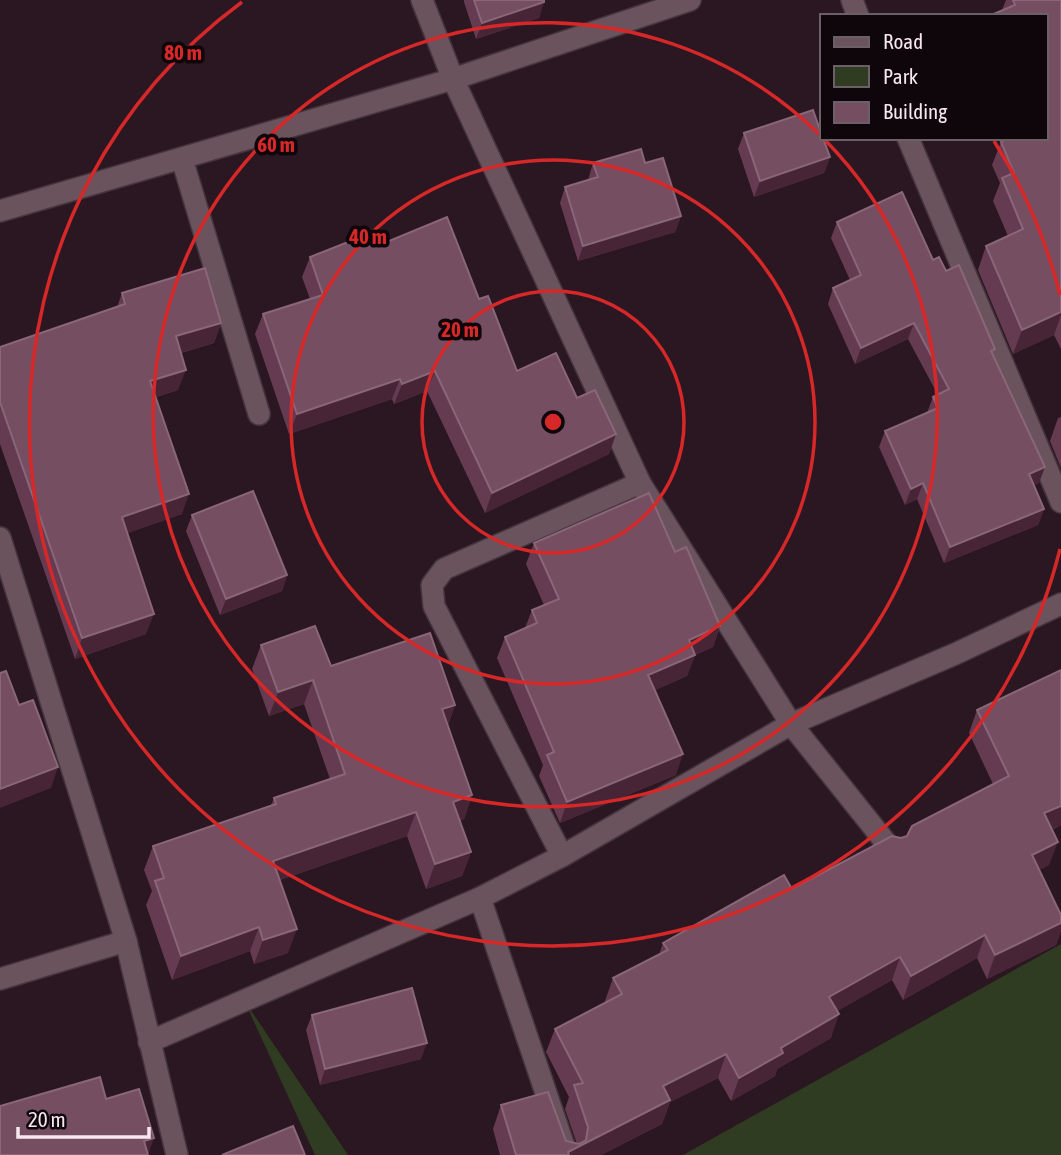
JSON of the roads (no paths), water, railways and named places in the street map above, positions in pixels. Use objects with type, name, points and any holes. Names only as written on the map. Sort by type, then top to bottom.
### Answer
[{"type":"street","points":[[422,0],[453,79],[640,483],[791,724],[891,849]]},
{"type":"street","points":[[0,211],[453,79],[690,0]]},
{"type":"street","points":[[909,140],[1061,502]]},
{"type":"street","points":[[182,159],[260,414]]},
{"type":"street","points":[[562,856],[434,606],[432,585],[444,569],[640,483]]},
{"type":"street","points":[[0,538],[126,941],[177,1155]]},
{"type":"street","points":[[149,1042],[480,898],[562,856],[791,724],[955,654],[1061,604]]},
{"type":"street","points":[[480,898],[567,1155]]},
{"type":"street","points":[[0,979],[126,941]]}]
